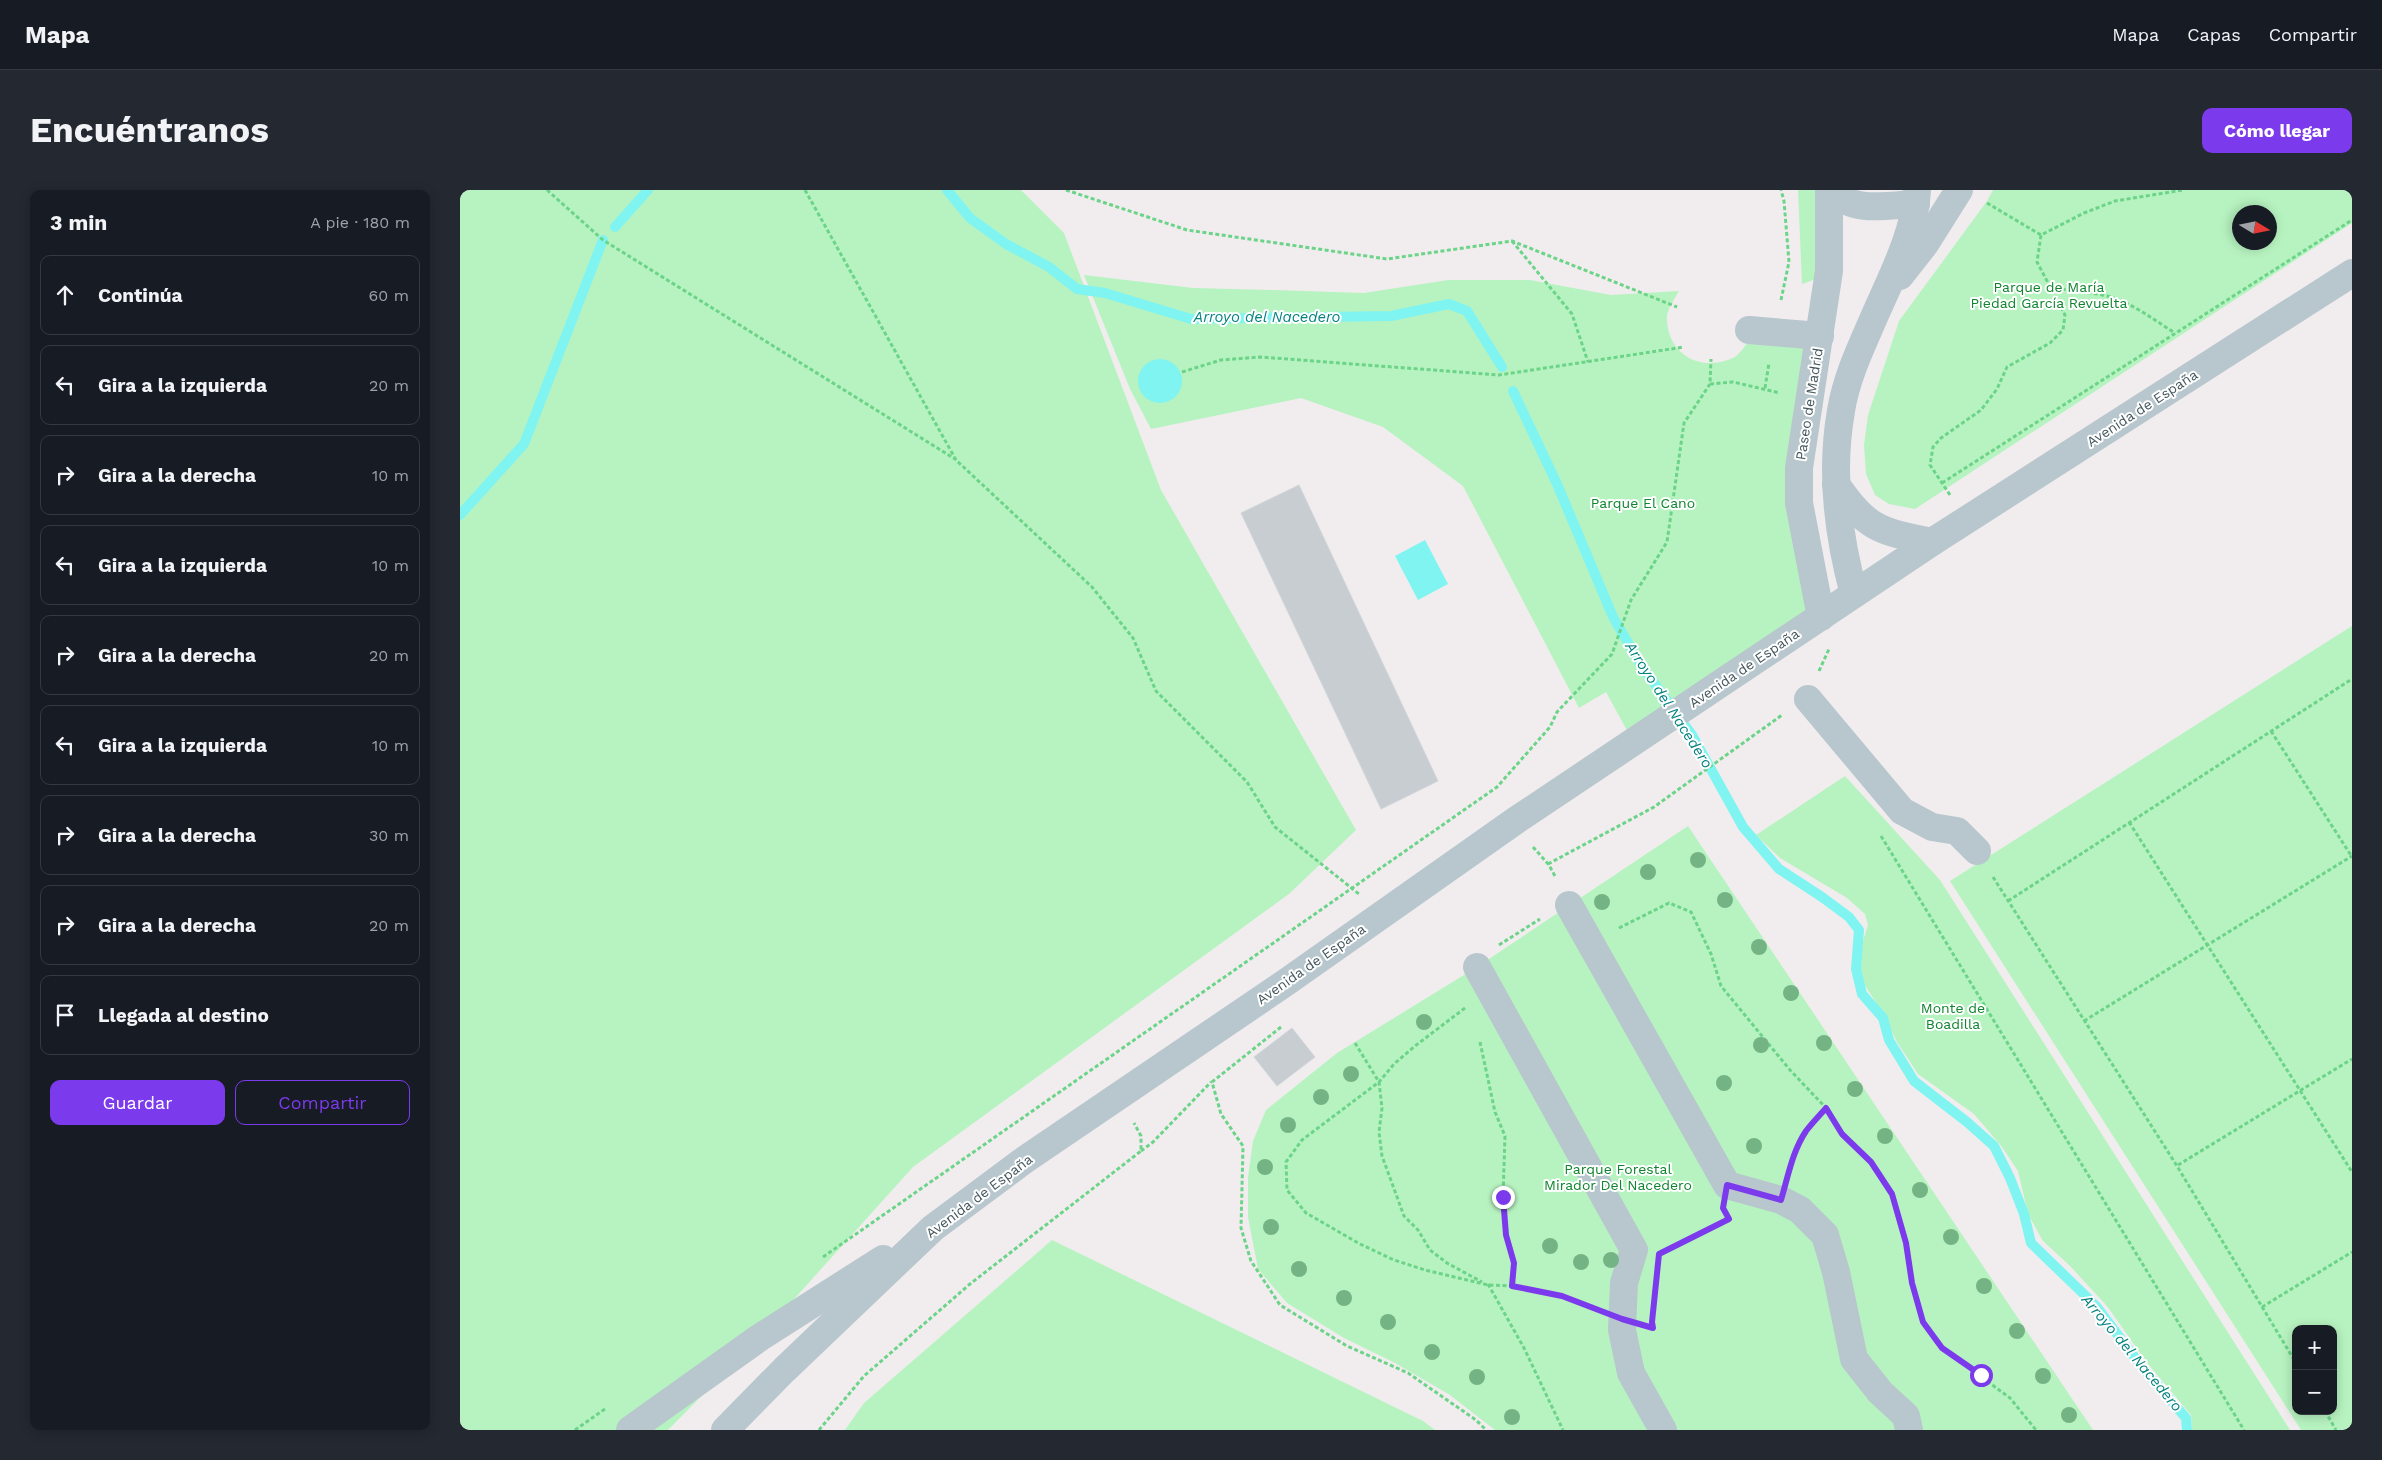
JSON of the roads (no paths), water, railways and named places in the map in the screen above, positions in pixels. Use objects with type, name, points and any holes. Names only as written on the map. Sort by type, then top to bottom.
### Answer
[{"type":"street","points":[[1831,190],[1839,198],[1856,206],[1916,197],[1909,230],[1857,356],[1841,410],[1836,458],[1837,511],[1847,568],[1854,594]]},
{"type":"street","name":"Paseo de Madrid","points":[[1821,617],[1799,503],[1799,468],[1829,271],[1831,190]]},
{"type":"street","points":[[1882,299],[1926,244],[1960,190]]},
{"type":"street","name":"Avenida de España","points":[[725,1430],[784,1370],[933,1228],[1023,1161],[1380,916],[1522,832],[1660,724],[1854,594],[2352,272]]},
{"type":"street","points":[[1762,331],[1820,336]]},
{"type":"street","points":[[1836,484],[1852,508],[1868,522],[1891,533],[1932,542]]},
{"type":"street","points":[[1808,699],[1902,811],[1932,827],[1957,831],[1977,851]]},
{"type":"street","points":[[1569,905],[1592,942],[1727,1185],[1781,1200],[1800,1210],[1825,1235],[1836,1272],[1854,1358],[1880,1392],[1906,1416],[1909,1430]]},
{"type":"street","points":[[1477,967],[1634,1250],[1624,1282],[1622,1330],[1631,1373],[1663,1430]]},
{"type":"street","points":[[630,1430],[758,1338],[933,1228]]},
{"type":"water","points":[[1160,359],[1172,363],[1178,369],[1182,381],[1178,393],[1172,399],[1160,403],[1148,399],[1142,393],[1138,381],[1142,369],[1148,363]]},
{"type":"water","points":[[1425,540],[1448,584],[1418,600],[1395,556]]},
{"type":"waterway","points":[[615,227],[648,190]]},
{"type":"waterway","name":"Arroyo del Nacedero","points":[[947,190],[970,218],[1006,244],[1049,267],[1077,289],[1105,293],[1191,319],[1391,316],[1449,304],[1467,311],[1502,367]]},
{"type":"waterway","points":[[460,515],[524,444],[603,240]]},
{"type":"waterway","name":"Arroyo del Nacedero","points":[[1513,391],[1557,484],[1613,617],[1639,662],[1692,735],[1743,827],[1779,869],[1849,917],[1859,930],[1856,969],[1862,994],[1883,1018],[1889,1040],[1914,1081],[1967,1122],[1994,1146],[2010,1178],[2024,1214],[2031,1243],[2096,1306],[2142,1367],[2186,1418],[2187,1430]]},
{"type":"park label","name":"Parque de María Piedad García Revuelta","points":[[2049,295]]},
{"type":"park label","name":"Parque El Cano","points":[[1643,503]]},
{"type":"park label","name":"Monte de Boadilla","points":[[1953,1016]]},
{"type":"park label","name":"Parque Forestal Mirador Del Nacedero","points":[[1618,1178]]}]
